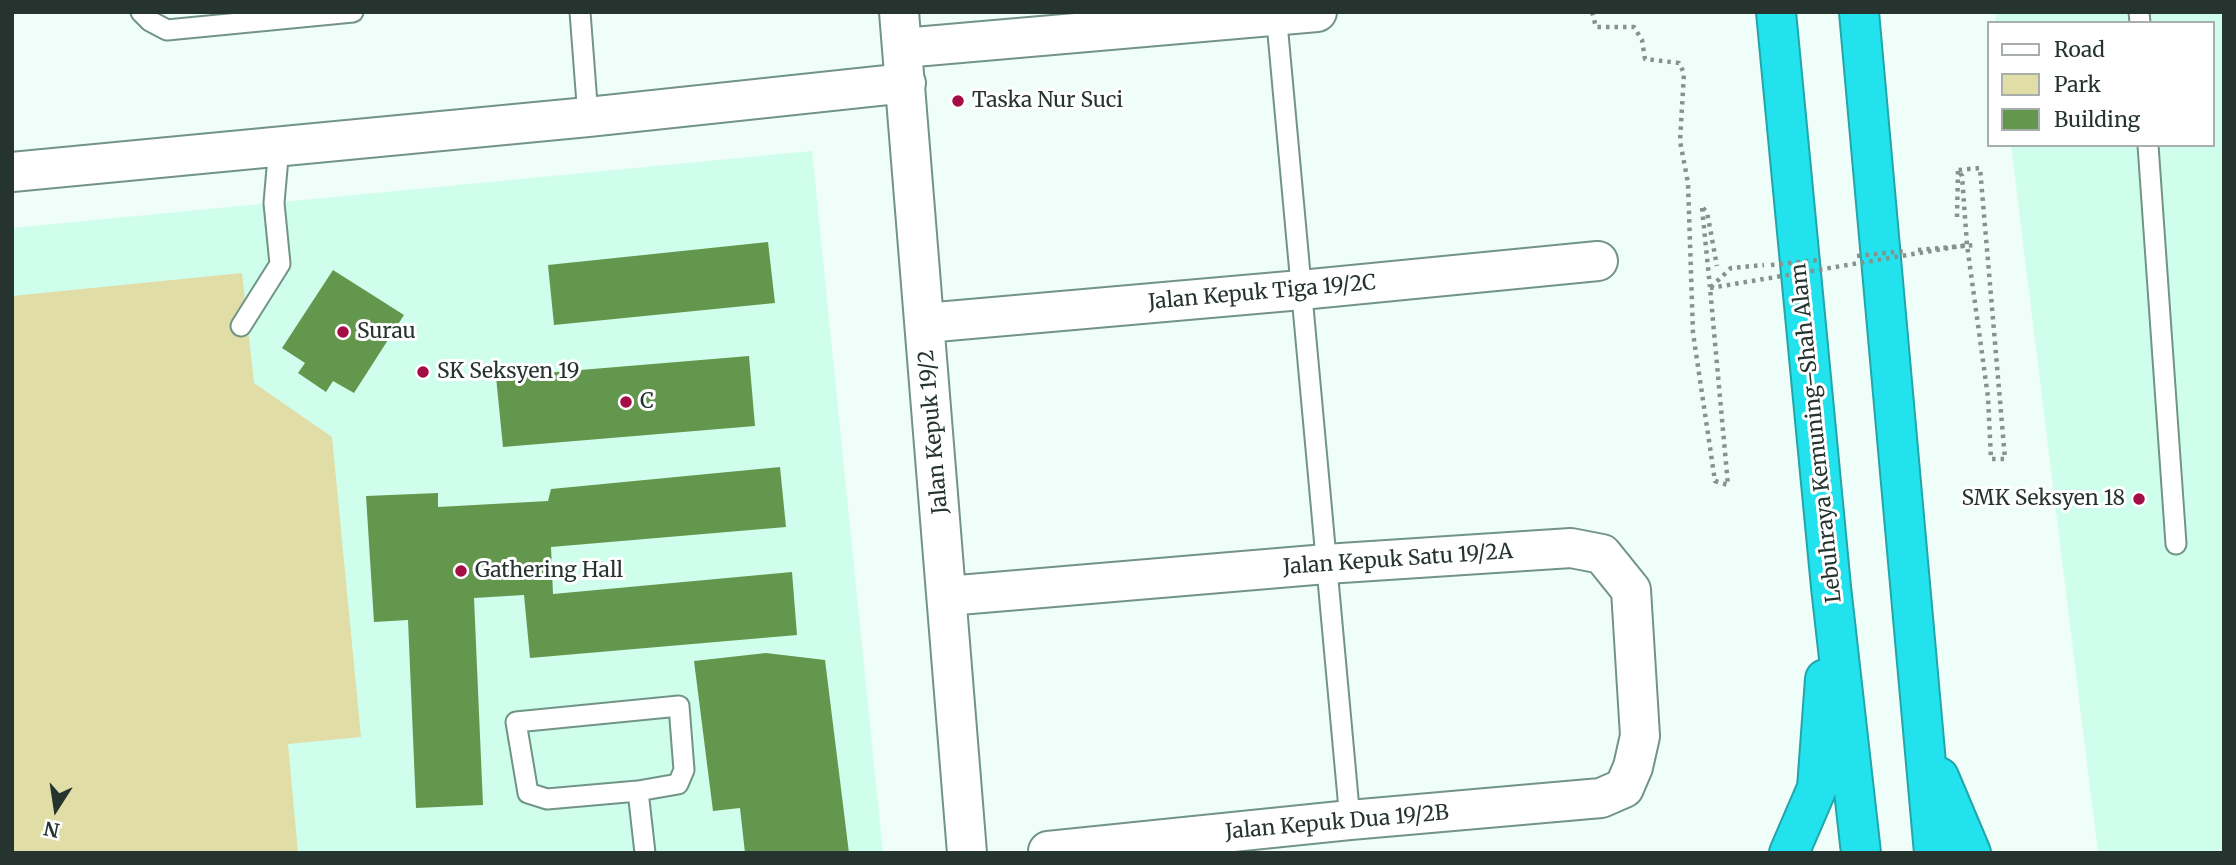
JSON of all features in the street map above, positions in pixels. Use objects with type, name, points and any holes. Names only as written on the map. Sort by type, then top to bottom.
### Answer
[{"type":"highway","name":"Lebuhraya Kemuning–Shah Alam","points":[[1776,12],[1831,587],[1861,853]]},
{"type":"highway","points":[[1859,12],[1934,853]]},
{"type":"highway","points":[[1789,853],[1817,788],[1831,587]]},
{"type":"highway","points":[[1926,746],[1971,853]]},
{"type":"street","points":[[12,172],[588,117],[903,48],[1317,12]]},
{"type":"street","name":"Jalan Kepuk 19/2","points":[[903,48],[967,853]]},
{"type":"street","name":"Jalan Kepuk Tiga 19/2C","points":[[925,323],[1598,261]]},
{"type":"street","name":"Jalan Kepuk Satu 19/2A","points":[[947,596],[1326,564],[1571,548],[1602,554],[1630,590],[1640,736],[1633,767],[1624,788]]},
{"type":"street","name":"Jalan Kepuk Dua 19/2B","points":[[1048,851],[1350,820],[1601,799],[1624,788]]},
{"type":"lane","points":[[141,12],[150,21],[167,30],[353,12]]},
{"type":"lane","points":[[580,12],[588,117]]},
{"type":"lane","points":[[1276,14],[1350,820]]},
{"type":"lane","points":[[242,326],[280,264],[274,203],[279,146]]},
{"type":"lane","points":[[2148,147],[2176,544]]},
{"type":"lane","points":[[679,706],[684,770],[678,784],[639,791],[547,799],[528,793],[516,722],[679,706]]},
{"type":"lane","points":[[639,791],[645,853]]},
{"type":"path","points":[[1592,12],[1596,27],[1633,27],[1642,40],[1644,60],[1679,63],[1684,73],[1681,141],[1688,183],[1693,333],[1715,481],[1728,485],[1702,208],[1707,212],[1717,266]]},
{"type":"path","points":[[1980,168],[2005,458],[1991,459],[1988,397],[1967,245],[1962,176],[1958,170],[1980,168]]},
{"type":"path","points":[[1957,217],[1958,170]]},
{"type":"path","points":[[1710,288],[1967,245]]},
{"type":"path","points":[[1857,256],[1976,245]]},
{"type":"path","points":[[1710,288],[1731,268],[1818,260]]},
{"type":"shaded area","name":"SMK Seksyen 18","points":[[1995,12],[2224,12],[2224,853],[2098,853],[2011,147],[2215,147],[2215,21],[1996,21]]},
{"type":"shaded area","name":"SK Seksyen 19","points":[[812,151],[883,853],[12,853],[12,228]]},
{"type":"green space","points":[[242,273],[254,383],[332,437],[361,737],[288,744],[298,853],[12,853],[12,296]]},
{"type":"building","points":[[768,242],[775,303],[554,325],[548,265]]},
{"type":"building","name":"Surau","points":[[333,270],[404,315],[354,393],[333,381],[326,392],[298,373],[305,363],[282,348]]},
{"type":"building","name":"C","points":[[749,356],[755,426],[503,447],[496,377]]},
{"type":"building","points":[[780,467],[786,527],[551,547],[553,594],[792,572],[797,635],[530,658],[524,595],[474,598],[483,805],[416,808],[408,620],[374,622],[366,496],[438,493],[438,507],[548,501],[551,489]]},
{"type":"building","points":[[766,653],[825,660],[849,853],[745,853],[740,808],[713,811],[694,661]]},
{"type":"place","name":"Taska Nur Suci","points":[[958,101]]},
{"type":"place","name":"Surau","points":[[343,332]]},
{"type":"place","name":"SK Seksyen 19","points":[[423,372]]},
{"type":"place","name":"C","points":[[626,402]]},
{"type":"place","name":"SMK Seksyen 18","points":[[2139,499]]},
{"type":"place","name":"Gathering Hall","points":[[461,571]]}]
